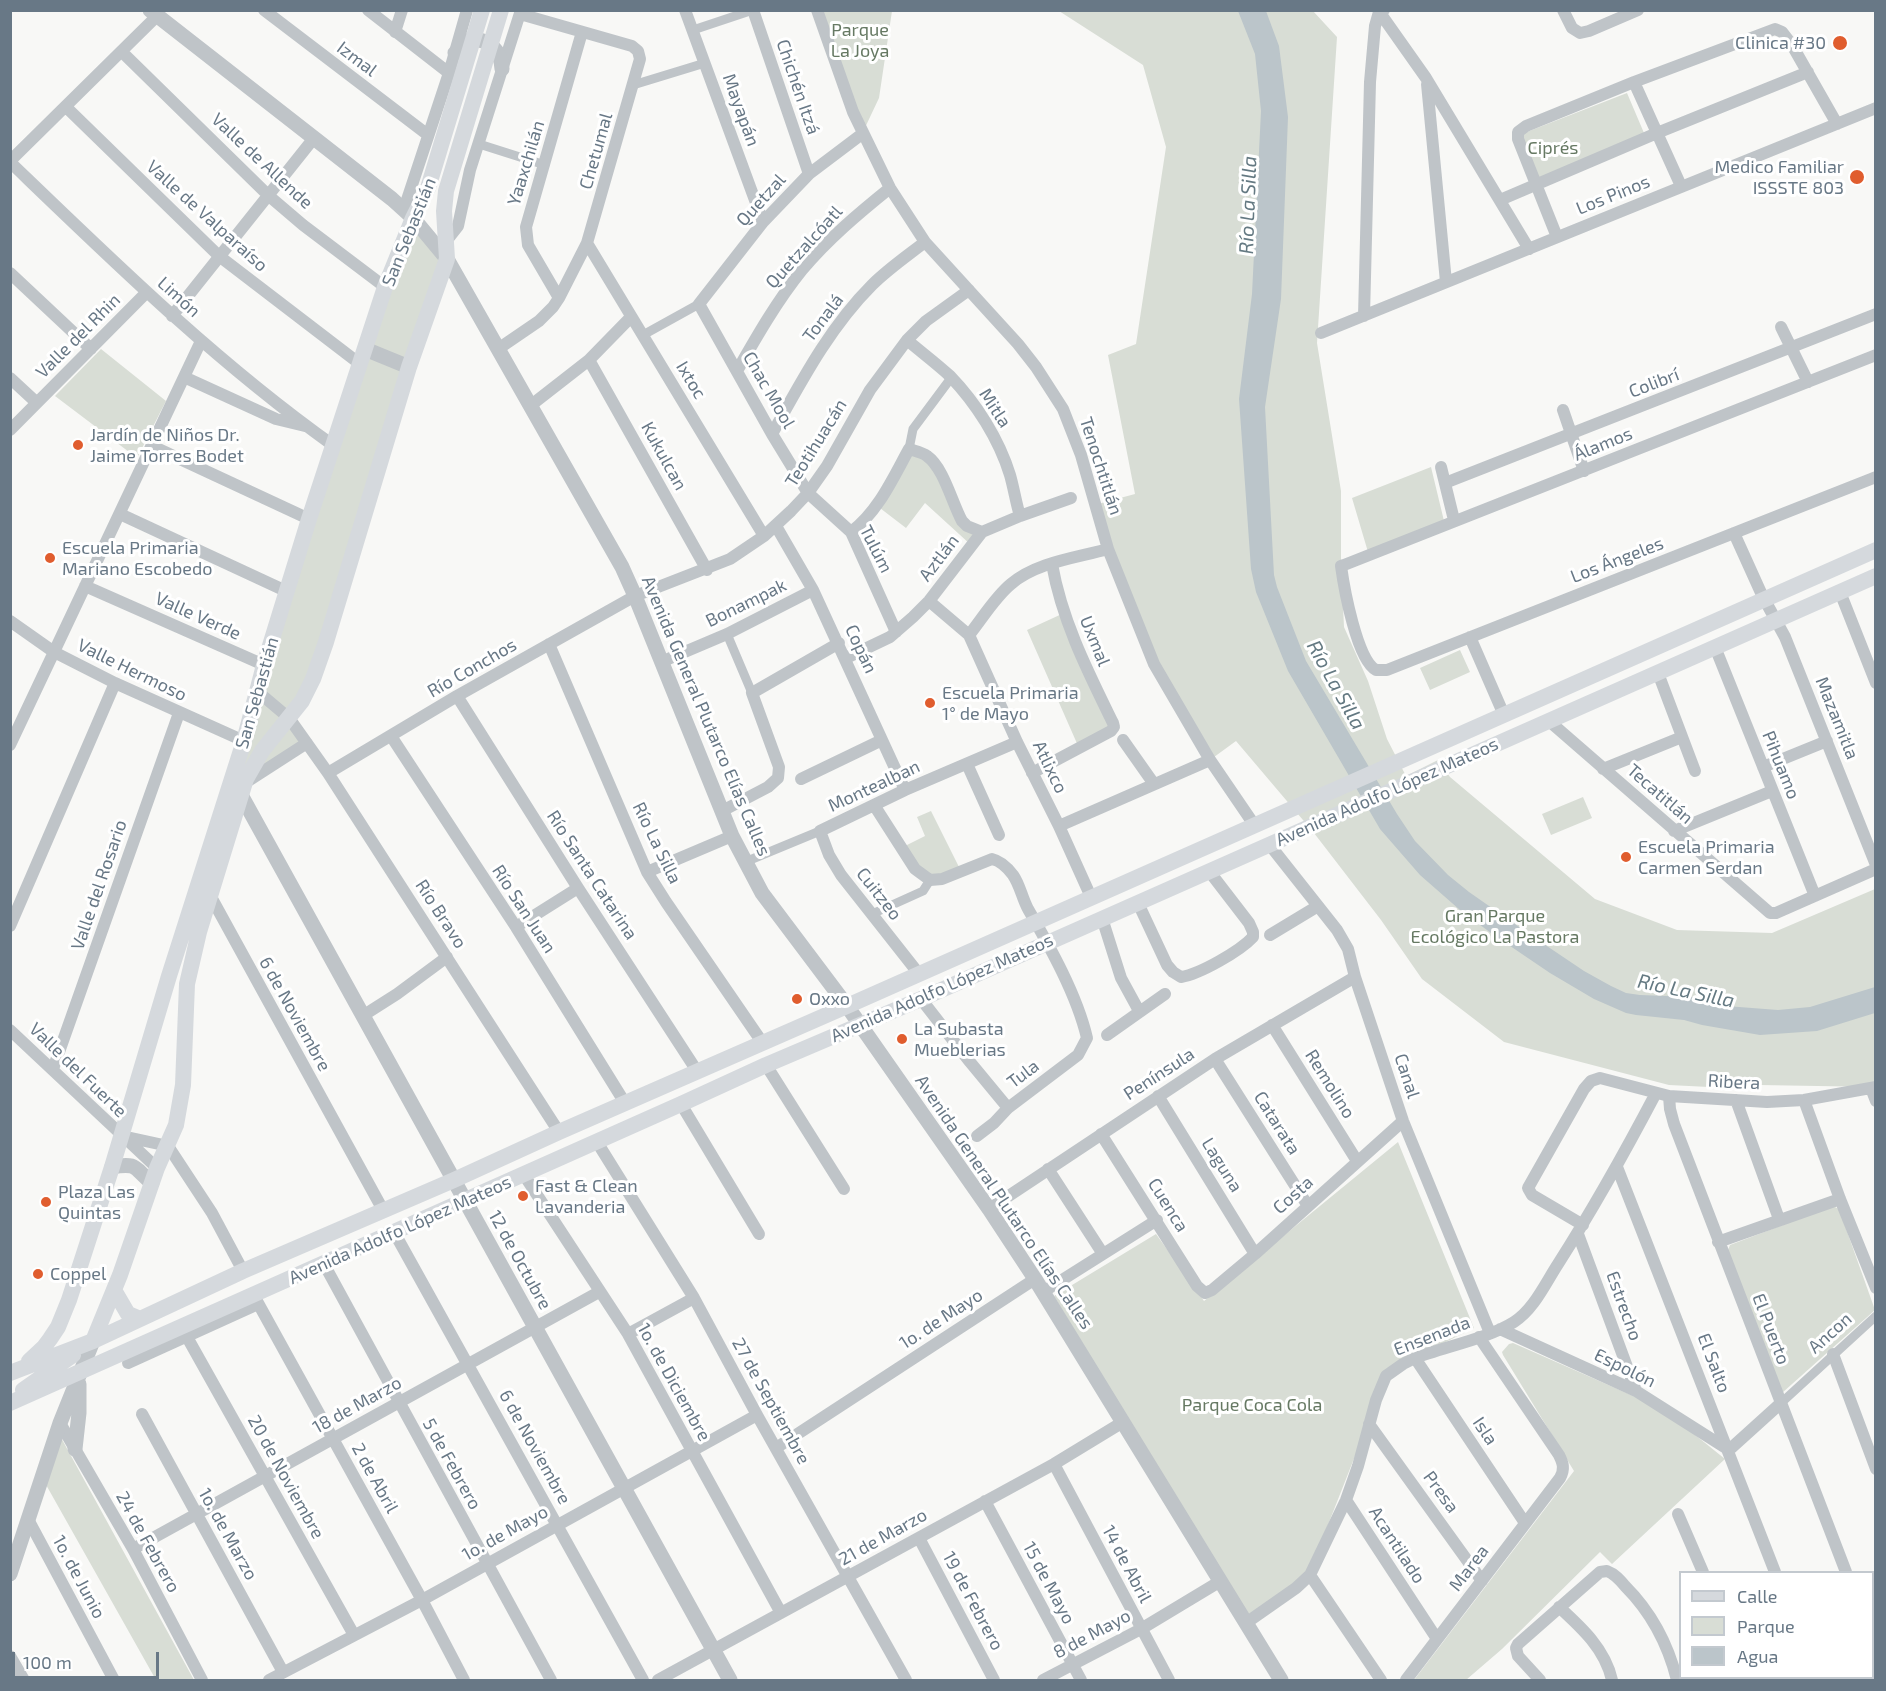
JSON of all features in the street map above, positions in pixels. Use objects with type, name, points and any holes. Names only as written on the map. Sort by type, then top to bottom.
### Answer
[{"type":"main road","name":"San Sebastián","points":[[15,1371],[44,1347],[58,1327],[69,1300],[244,741],[264,665],[309,519],[408,214],[428,188],[482,10]]},
{"type":"main road","name":"San Sebastián","points":[[93,1341],[131,1245],[154,1176],[176,1125],[180,1106],[187,984],[199,932],[243,789],[256,759],[308,691],[409,367],[447,259],[444,211],[446,191],[501,10]]},
{"type":"main road","name":"Avenida Adolfo López Mateos","points":[[15,1371],[93,1341],[243,1270],[454,1180],[1875,550]]},
{"type":"main road","name":"Avenida Adolfo López Mateos","points":[[12,1400],[80,1375],[255,1299],[324,1264],[766,1065],[921,999],[1875,576]]},
{"type":"main road","points":[[114,1290],[128,1314],[140,1319]]},
{"type":"main road","points":[[12,1400],[93,1341]]},
{"type":"main road","points":[[12,1400],[17,1384],[15,1371]]},
{"type":"street","name":"Izmal","points":[[264,10],[428,135]]},
{"type":"street","points":[[368,10],[449,73]]},
{"type":"street","points":[[395,32],[402,10]]},
{"type":"street","name":"San Sebastián","points":[[408,214],[428,135],[467,10]]},
{"type":"street","name":"Mayapán","points":[[685,10],[763,222]]},
{"type":"street","points":[[693,30],[753,10]]},
{"type":"street","name":"Chichén Itzá","points":[[753,10],[809,174]]},
{"type":"street","name":"Tenochtitlán","points":[[817,10],[862,134],[890,188],[925,242],[997,320],[1036,368],[1063,409],[1081,455],[1108,549],[1154,664],[1210,760],[1255,826]]},
{"type":"street","points":[[1563,10],[1569,23],[1576,31],[1583,33],[1632,12]]},
{"type":"street","points":[[1380,11],[1426,78],[1529,249]]},
{"type":"street","points":[[1364,316],[1370,82],[1376,26],[1380,11]]},
{"type":"street","name":"San Sebastián","points":[[447,240],[458,226],[466,184],[520,12]]},
{"type":"street","name":"Chetumal","points":[[498,349],[539,321],[560,298],[588,243],[640,59],[637,49],[520,12]]},
{"type":"street","points":[[10,162],[122,52],[154,13]]},
{"type":"street","name":"Avenida General Plutarco Elías Calles","points":[[154,13],[408,214],[447,259],[622,567],[732,836],[762,893],[861,1025],[1039,1286],[1281,1680]]},
{"type":"street","points":[[1557,237],[1518,139],[1518,132],[1526,126],[1634,82],[1775,29],[1787,37],[1837,124]]},
{"type":"street","name":"Yaaxchilán","points":[[560,298],[533,255],[525,236],[528,217],[582,32]]},
{"type":"street","points":[[455,53],[465,42],[473,39],[490,44],[499,53],[502,69]]},
{"type":"street","name":"Valle de Allende","points":[[122,52],[269,196],[303,225],[385,287]]},
{"type":"street","points":[[633,85],[705,63]]},
{"type":"street","points":[[1500,200],[1808,72]]},
{"type":"street","points":[[1426,78],[1446,282]]},
{"type":"street","points":[[1634,82],[1681,186]]},
{"type":"street","name":"Valle de Valparaíso","points":[[66,107],[219,256],[362,356]]},
{"type":"street","name":"Los Pinos","points":[[1321,333],[1875,108]]},
{"type":"street","name":"Quetzal","points":[[699,304],[763,222],[809,174],[862,134]]},
{"type":"street","points":[[172,316],[314,138]]},
{"type":"street","points":[[479,144],[545,165]]},
{"type":"street","name":"Limón","points":[[10,162],[172,316],[306,426],[334,446]]},
{"type":"street","name":"Quetzalcóatl","points":[[737,370],[762,326],[803,269],[841,229],[890,188]]},
{"type":"street","name":"Tonalá","points":[[772,434],[816,357],[850,310],[883,274],[925,242]]},
{"type":"street","name":"Ixtoc","points":[[588,243],[764,536]]},
{"type":"street","points":[[10,273],[91,349]]},
{"type":"street","name":"Teotihuacán","points":[[635,596],[707,570],[730,559],[776,526],[808,493],[827,465],[870,390],[907,340],[926,321],[969,290]]},
{"type":"street","name":"Valle del Rhin","points":[[10,430],[147,293]]},
{"type":"street","points":[[643,335],[699,304]]},
{"type":"street","name":"Chac Mool","points":[[699,304],[808,493]]},
{"type":"street","name":"Colibrí","points":[[1445,483],[1875,314]]},
{"type":"street","points":[[530,406],[589,360],[631,317]]},
{"type":"street","points":[[1780,327],[1808,382]]},
{"type":"street","name":"Mitla","points":[[907,340],[951,378],[967,397],[994,438],[1010,476],[1020,516]]},
{"type":"street","points":[[10,745],[201,341]]},
{"type":"street","name":"Álamos","points":[[1372,668],[1365,657],[1349,615],[1341,566],[1875,355]]},
{"type":"street","points":[[362,356],[409,367]]},
{"type":"street","name":"Kukulcan","points":[[589,360],[707,570]]},
{"type":"street","points":[[184,377],[276,420],[306,426]]},
{"type":"street","points":[[10,378],[37,403]]},
{"type":"street","points":[[851,532],[872,513],[909,449],[913,429],[951,378]]},
{"type":"street","points":[[1563,410],[1584,471]]},
{"type":"street","points":[[152,446],[309,519]]},
{"type":"street","points":[[909,449],[926,455],[932,460],[962,521],[967,526],[982,532]]},
{"type":"street","points":[[1441,467],[1454,520]]},
{"type":"street","name":"Los Ángeles","points":[[1372,668],[1387,670],[1875,477]]},
{"type":"street","name":"Tulúm","points":[[808,493],[851,532],[896,632]]},
{"type":"street","name":"Aztlán","points":[[846,658],[896,632],[929,602],[982,532],[1071,498]]},
{"type":"street","points":[[120,514],[288,592]]},
{"type":"street","name":"Copán","points":[[776,526],[813,590],[839,643],[905,790]]},
{"type":"street","name":"Mazamitla","points":[[1734,534],[1785,637],[1875,867]]},
{"type":"street","points":[[969,635],[1011,583],[1032,569],[1108,549]]},
{"type":"street","name":"Uxmal","points":[[1032,773],[1111,731],[1114,727],[1067,621],[1052,564]]},
{"type":"street","name":"Valle Verde","points":[[85,586],[264,665]]},
{"type":"street","name":"Bonampak","points":[[661,662],[727,634],[813,590]]},
{"type":"street","points":[[1840,592],[1875,683]]},
{"type":"street","name":"Río Conchos","points":[[328,773],[457,696],[635,596]]},
{"type":"street","name":"Atlixco","points":[[929,602],[969,635],[1091,897]]},
{"type":"street","name":"Valle Hermoso","points":[[10,621],[54,652],[179,713],[244,741]]},
{"type":"street","points":[[722,811],[768,788],[778,778],[779,767],[727,634]]},
{"type":"street","points":[[1470,637],[1504,715]]},
{"type":"street","points":[[752,693],[839,643]]},
{"type":"street","name":"Río La Silla","points":[[549,644],[647,872],[762,1042]]},
{"type":"street","name":"Pihuamo","points":[[1715,647],[1815,896]]},
{"type":"street","points":[[1658,673],[1695,771]]},
{"type":"street","points":[[10,926],[115,683]]},
{"type":"street","name":"Río Bravo","points":[[257,691],[289,718],[328,773],[559,1132]]},
{"type":"street","name":"Río Santa Catarina","points":[[457,696],[697,1071]]},
{"type":"street","name":"Valle del Rosario","points":[[53,1070],[179,713]]},
{"type":"street","name":"Tecatitlán","points":[[1549,721],[1767,911],[1776,913],[1815,896]]},
{"type":"street","name":"Río San Juan","points":[[391,736],[516,927],[625,1103]]},
{"type":"street","points":[[1603,769],[1682,737]]},
{"type":"street","points":[[801,779],[882,740]]},
{"type":"street","points":[[1124,740],[1154,784]]},
{"type":"street","points":[[1763,767],[1827,741]]},
{"type":"street","name":"Montealban","points":[[744,862],[820,831],[905,790],[1017,742]]},
{"type":"street","points":[[243,789],[307,743]]},
{"type":"street","points":[[1059,826],[1210,760]]},
{"type":"street","points":[[967,764],[999,835]]},
{"type":"street","name":"12 de Octubre","points":[[243,789],[454,1180],[730,1680]]},
{"type":"street","points":[[1674,831],[1772,791]]},
{"type":"street","points":[[874,805],[915,869],[930,880],[942,879],[992,859],[1000,861],[1014,876],[1047,942]]},
{"type":"street","name":"Cuitzeo","points":[[820,831],[835,865],[919,974]]},
{"type":"street","points":[[647,872],[732,836]]},
{"type":"street","name":"Canal","points":[[1276,841],[1348,949],[1355,977],[1403,1121],[1490,1333],[1564,1466],[1560,1478]]},
{"type":"street","points":[[1815,896],[1875,867]]},
{"type":"street","points":[[1138,903],[1170,969],[1177,976],[1191,975],[1230,955],[1253,937],[1249,922],[1209,871]]},
{"type":"street","points":[[872,914],[922,891],[930,880]]},
{"type":"street","points":[[516,927],[578,888]]},
{"type":"street","name":"6 de Noviembre","points":[[211,897],[383,1210]]},
{"type":"street","points":[[1270,935],[1318,906]]},
{"type":"street","points":[[1102,918],[1121,978],[1140,1011]]},
{"type":"street","name":"Tula","points":[[977,1136],[1008,1108],[1078,1055],[1088,1038],[1083,1018],[1047,942]]},
{"type":"street","points":[[364,1015],[447,957]]},
{"type":"street","name":"Península","points":[[988,1209],[1215,1059],[1355,977]]},
{"type":"street","points":[[1107,1035],[1166,994]]},
{"type":"street","points":[[921,999],[1008,1108]]},
{"type":"street","name":"Remolino","points":[[1272,1025],[1357,1161]]},
{"type":"street","name":"Valle del Fuerte","points":[[10,1030],[121,1135],[154,1176]]},
{"type":"street","name":"Catarata","points":[[1215,1059],[1308,1206]]},
{"type":"street","points":[[766,1065],[844,1189]]},
{"type":"street","name":"Ribera","points":[[1580,1229],[1532,1195],[1528,1190],[1528,1185],[1584,1089],[1591,1081],[1603,1079],[1669,1096],[1767,1102],[1874,1092]]},
{"type":"street","name":"Ensenada","points":[[1246,1623],[1296,1588],[1310,1575],[1346,1500],[1386,1376],[1415,1358],[1490,1333],[1523,1315],[1533,1305],[1617,1167],[1656,1093]]},
{"type":"street","name":"Laguna","points":[[1158,1096],[1256,1254]]},
{"type":"street","name":"El Puerto","points":[[1669,1096],[1674,1124],[1846,1571]]},
{"type":"street","points":[[1736,1100],[1779,1219]]},
{"type":"street","points":[[1804,1100],[1875,1288]]},
{"type":"street","points":[[681,1104],[759,1234]]},
{"type":"street","name":"Costa","points":[[1205,1293],[1212,1290],[1256,1254],[1403,1121]]},
{"type":"street","name":"Cuenca","points":[[1101,1134],[1197,1286],[1205,1293]]},
{"type":"street","points":[[121,1135],[168,1146],[212,1213],[243,1270]]},
{"type":"street","name":"27 de Septiembre","points":[[597,1142],[694,1298],[906,1680]]},
{"type":"street","points":[[112,1167],[130,1165],[139,1170],[144,1177],[154,1176]]},
{"type":"street","name":"El Salto","points":[[1617,1167],[1775,1571]]},
{"type":"street","points":[[1048,1168],[1103,1254]]},
{"type":"street","name":"1o. de Diciembre","points":[[524,1174],[628,1334],[781,1614]]},
{"type":"street","points":[[1718,1242],[1840,1199]]},
{"type":"street","name":"1o. de Mayo","points":[[776,1448],[1039,1286],[1103,1254],[1157,1220]]},
{"type":"street","name":"Estrecho","points":[[1580,1229],[1636,1391]]},
{"type":"street","name":"6 de Noviembre","points":[[394,1232],[643,1680]]},
{"type":"street","name":"5 de Febrero","points":[[324,1264],[551,1680]]},
{"type":"street","name":"18 de Marzo","points":[[133,1549],[599,1292]]},
{"type":"street","points":[[628,1334],[694,1298]]},
{"type":"street","points":[[128,1363],[187,1337],[255,1299]]},
{"type":"street","name":"2 de Abril","points":[[255,1299],[464,1680]]},
{"type":"street","name":"Ancon","points":[[1729,1450],[1875,1316]]},
{"type":"street","name":"Espolón","points":[[1490,1333],[1636,1391],[1729,1450]]},
{"type":"street","name":"20 de Noviembre","points":[[187,1337],[354,1635]]},
{"type":"street","name":"San Sebastián","points":[[10,1574],[60,1423],[93,1341]]},
{"type":"street","points":[[1833,1354],[1875,1469]]},
{"type":"street","name":"Isla","points":[[1415,1358],[1525,1523]]},
{"type":"street","points":[[75,1449],[80,1375]]},
{"type":"street","name":"1o. de Marzo","points":[[142,1414],[283,1672]]},
{"type":"street","name":"1o. de Mayo","points":[[269,1680],[422,1600],[757,1415]]},
{"type":"street","name":"21 de Marzo","points":[[658,1680],[1054,1464],[1123,1422]]},
{"type":"street","name":"24 de Febrero","points":[[60,1423],[133,1549],[202,1680]]},
{"type":"street","name":"Presa","points":[[1369,1424],[1482,1581]]},
{"type":"street","name":"14 de Abril","points":[[1054,1464],[1169,1680]]},
{"type":"street","name":"Marea","points":[[1406,1680],[1560,1478]]},
{"type":"street","name":"Acantilado","points":[[1346,1500],[1437,1639]]},
{"type":"street","name":"15 de Mayo","points":[[985,1502],[1081,1680]]},
{"type":"street","points":[[1678,1514],[1703,1571]]},
{"type":"street","name":"1o. de Junio","points":[[29,1521],[114,1680]]},
{"type":"street","name":"19 de Febrero","points":[[919,1538],[994,1680]]},
{"type":"street","points":[[1540,1680],[1518,1656],[1515,1648],[1600,1572],[1607,1571],[1616,1576],[1635,1595],[1660,1631],[1677,1680]]},
{"type":"street","points":[[1310,1575],[1381,1680]]},
{"type":"street","name":"8 de Mayo","points":[[1043,1680],[1141,1629],[1219,1582]]},
{"type":"street","points":[[1559,1607],[1598,1647],[1612,1680]]},
{"type":"street","points":[[10,1656],[24,1680]]},
{"type":"green space","name":"Parque La Joya","points":[[818,11],[892,11],[879,98],[862,134]]},
{"type":"green space","name":"Gran Parque Ecológico La Pastora","points":[[1059,11],[1313,11],[1337,37],[1317,343],[1341,491],[1344,627],[1368,681],[1387,739],[1406,776],[1438,760],[1450,777],[1595,899],[1677,930],[1772,933],[1875,889],[1875,1087],[1669,1085],[1504,1042],[1422,979],[1381,920],[1314,833],[1236,741],[1210,760],[1165,685],[1094,505],[1135,494],[1108,355],[1136,344],[1166,147],[1143,65]]},
{"type":"green space","name":"Ciprés","points":[[1627,93],[1644,133],[1539,181],[1519,135]]},
{"type":"green space","points":[[413,218],[447,259],[318,664],[289,718],[307,743],[245,784],[244,741]]},
{"type":"green space","points":[[101,349],[166,401],[137,458],[55,396]]},
{"type":"green space","points":[[909,449],[926,455],[958,513],[982,532],[971,545],[925,503],[906,528],[876,505]]},
{"type":"green space","points":[[1431,467],[1444,521],[1368,552],[1352,498]]},
{"type":"green space","points":[[1064,613],[1113,723],[1079,748],[1027,630]]},
{"type":"green space","points":[[1460,650],[1470,672],[1430,690],[1420,668]]},
{"type":"green space","points":[[1583,797],[1592,818],[1551,835],[1542,814]]},
{"type":"green space","points":[[931,811],[961,871],[930,880],[901,848],[925,836],[917,817]]},
{"type":"green space","name":"Parque Coca Cola","points":[[1398,1142],[1474,1328],[1385,1372],[1370,1418],[1309,1573],[1245,1617],[1054,1296],[1156,1234],[1204,1301]]},
{"type":"green space","points":[[1833,1206],[1839,1209],[1875,1310],[1782,1393],[1728,1250],[1730,1245]]},
{"type":"green space","points":[[1513,1343],[1663,1409],[1725,1459],[1612,1564],[1600,1552],[1502,1649],[1466,1680],[1414,1680],[1574,1471],[1503,1355],[1502,1352]]},
{"type":"green space","points":[[59,1434],[194,1680],[156,1680],[45,1483]]},
{"type":"water","points":[[1238,11],[1266,11],[1279,46],[1288,117],[1281,299],[1265,407],[1274,575],[1306,661],[1397,814],[1415,841],[1448,875],[1469,892],[1584,971],[1626,993],[1692,997],[1726,1006],[1778,1010],[1810,1007],[1875,987],[1875,1013],[1817,1031],[1760,1035],[1684,1020],[1626,1013],[1594,999],[1550,973],[1460,910],[1420,875],[1380,829],[1288,671],[1256,592],[1251,569],[1239,399],[1252,294],[1261,111],[1255,54]]},
{"type":"place","name":"Clinica #30","points":[[1840,43]]},
{"type":"place","name":"Medico Familiar ISSSTE 803","points":[[1857,177]]},
{"type":"place","name":"Jardín de Niños Dr. Jaime Torres Bodet","points":[[78,445]]},
{"type":"place","name":"Escuela Primaria Mariano Escobedo","points":[[50,558]]},
{"type":"place","name":"Escuela Primaria 1° de Mayo","points":[[930,703]]},
{"type":"place","name":"Escuela Primaria Carmen Serdan","points":[[1626,857]]},
{"type":"place","name":"Oxxo","points":[[797,999]]},
{"type":"place","name":"La Subasta Mueblerias","points":[[902,1039]]},
{"type":"place","name":"Fast & Clean Lavanderia","points":[[523,1196]]},
{"type":"place","name":"Plaza Las Quintas","points":[[46,1202]]},
{"type":"place","name":"Coppel","points":[[38,1274]]}]
